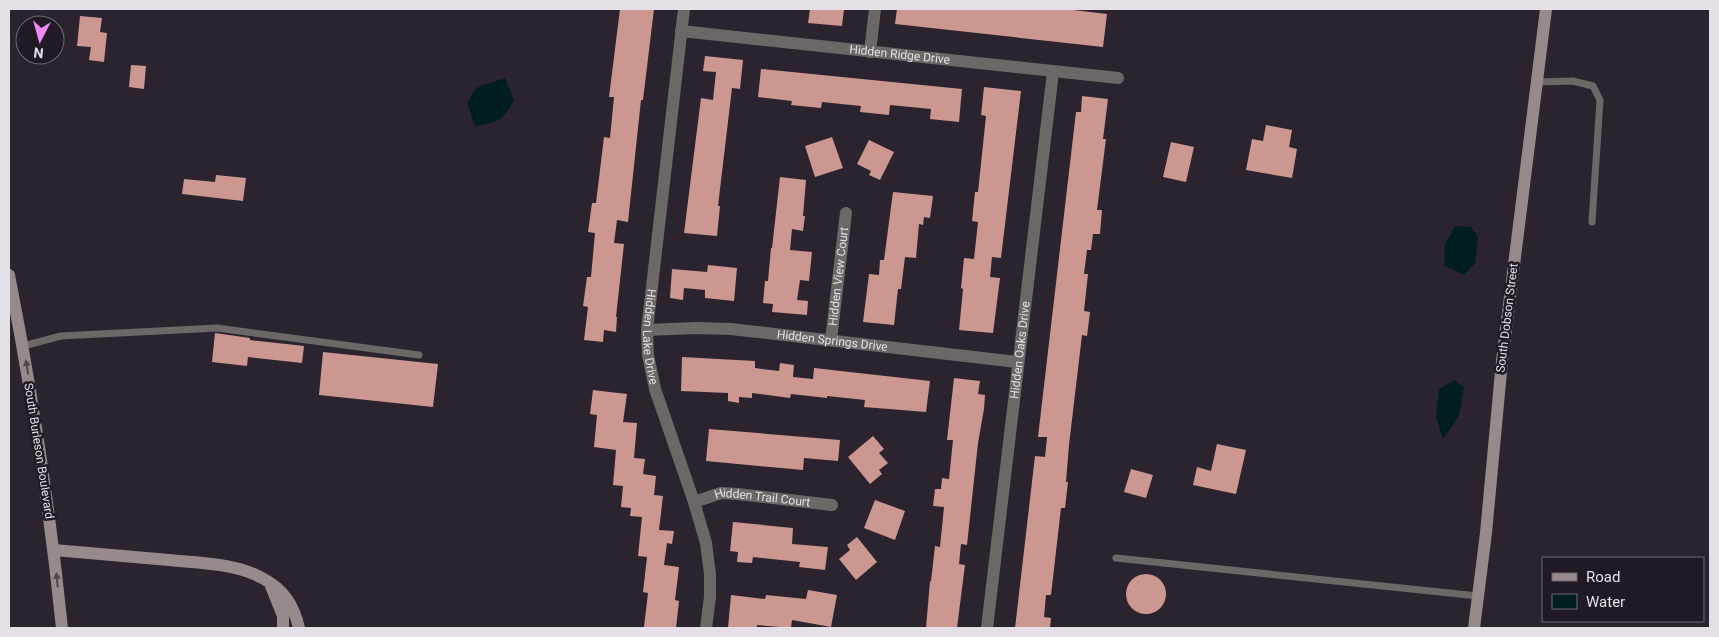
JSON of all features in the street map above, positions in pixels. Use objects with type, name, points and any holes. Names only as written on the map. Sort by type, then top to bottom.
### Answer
[{"type":"main road","name":"South Dobson Street","points":[[1474,628],[1486,533],[1502,360],[1546,9]]},
{"type":"main road","name":"South Burleson Boulevard","points":[[9,275],[23,346],[54,550],[62,628]]},
{"type":"main road","points":[[54,550],[208,564],[249,571],[269,581],[285,595],[292,606],[299,628]]},
{"type":"main road","points":[[269,581],[283,616],[283,628]]},
{"type":"main road","points":[[292,606],[301,612],[307,628]]},
{"type":"street","name":"Hidden Lake Drive","points":[[684,9],[647,330],[648,356],[655,389],[706,543],[710,574],[710,598],[706,628]]},
{"type":"street","points":[[870,52],[875,9]]},
{"type":"street","name":"Hidden Ridge Drive","points":[[681,31],[1118,78]]},
{"type":"street","name":"Hidden Oaks Drive","points":[[986,628],[1053,72]]},
{"type":"street","name":"Hidden View Court","points":[[831,340],[846,213]]},
{"type":"street","name":"Hidden Springs Drive","points":[[647,330],[731,329],[1017,362]]},
{"type":"street","name":"Hidden Trail Court","points":[[694,502],[721,493],[832,505]]},
{"type":"lane","points":[[1536,82],[1573,81],[1586,84],[1593,86],[1600,100],[1592,222]]},
{"type":"lane","points":[[23,346],[61,336],[217,328],[419,355]]},
{"type":"lane","points":[[1116,558],[1478,596]]},
{"type":"water","points":[[505,78],[514,100],[510,107],[495,122],[475,126],[467,103],[477,87]]},
{"type":"water","points":[[1455,226],[1471,227],[1478,237],[1475,263],[1464,275],[1444,266],[1445,245]]},
{"type":"water","points":[[1455,380],[1464,388],[1459,416],[1443,439],[1436,417],[1439,389]]},
{"type":"building","points":[[620,9],[654,9],[643,100],[641,100],[628,222],[617,220],[614,243],[624,244],[616,332],[604,330],[603,342],[584,340],[588,307],[583,306],[587,277],[591,277],[595,233],[588,232],[592,203],[596,203],[604,137],[610,138],[614,97],[609,97]]},
{"type":"building","points":[[810,9],[844,9],[842,26],[808,23]]},
{"type":"building","points":[[897,9],[1065,9],[1107,14],[1103,47],[895,24]]},
{"type":"building","points":[[80,16],[102,18],[100,32],[107,33],[104,62],[89,60],[91,47],[77,46]]},
{"type":"building","points":[[705,56],[743,60],[740,89],[732,88],[718,206],[720,206],[717,236],[684,233],[701,98],[713,100],[716,72],[703,71]]},
{"type":"building","points":[[131,65],[146,66],[144,89],[129,87]]},
{"type":"building","points":[[761,69],[962,89],[959,122],[930,119],[931,109],[890,105],[889,115],[860,112],[861,106],[822,102],[821,108],[791,105],[792,101],[758,97]]},
{"type":"building","points":[[984,87],[1021,91],[1001,258],[992,257],[990,277],[1000,278],[993,333],[959,330],[964,258],[974,259],[978,222],[972,221],[975,192],[978,192],[986,116],[981,115]]},
{"type":"building","points":[[1082,96],[1108,99],[1103,139],[1106,139],[1097,210],[1102,210],[1100,234],[1093,234],[1091,250],[1087,250],[1084,274],[1088,274],[1084,311],[1090,312],[1087,336],[1082,335],[1069,445],[1065,508],[1061,508],[1051,595],[1046,595],[1044,617],[1051,618],[1050,628],[1015,628],[1035,456],[1045,457],[1047,437],[1038,437],[1076,112],[1081,112]]},
{"type":"building","points":[[1266,125],[1292,130],[1289,147],[1297,149],[1292,178],[1246,170],[1252,139],[1263,141]]},
{"type":"building","points":[[832,137],[843,168],[815,177],[805,146]]},
{"type":"building","points":[[869,140],[894,152],[880,180],[869,175],[871,171],[857,164]]},
{"type":"building","points":[[1171,142],[1194,147],[1186,182],[1163,177]]},
{"type":"building","points":[[216,175],[246,178],[243,201],[182,194],[184,179],[215,182]]},
{"type":"building","points":[[780,177],[806,180],[803,231],[792,229],[790,250],[812,252],[809,281],[800,280],[797,300],[808,301],[807,315],[772,312],[773,304],[763,303],[765,281],[768,281]]},
{"type":"building","points":[[893,192],[933,196],[930,218],[924,217],[923,225],[919,224],[916,258],[905,257],[901,289],[898,289],[894,325],[863,322],[869,274],[879,275],[880,260],[884,260]]},
{"type":"building","points":[[708,265],[737,268],[734,301],[705,298],[705,290],[684,288],[683,300],[670,298],[672,269],[707,272]]},
{"type":"building","points":[[215,333],[250,338],[250,340],[304,346],[302,363],[248,357],[247,366],[212,362]]},
{"type":"building","points":[[323,352],[438,364],[433,407],[319,395]]},
{"type":"building","points":[[682,357],[755,361],[755,368],[779,371],[780,363],[794,365],[793,377],[813,379],[814,368],[930,381],[926,412],[864,407],[865,400],[827,396],[827,398],[791,394],[790,398],[752,393],[752,398],[739,397],[739,403],[728,401],[728,393],[681,391]]},
{"type":"building","points":[[954,378],[980,381],[978,394],[985,395],[984,409],[978,443],[967,545],[961,544],[959,564],[965,565],[957,628],[926,628],[935,546],[940,547],[944,507],[933,506],[935,489],[941,489],[942,478],[949,479],[953,440],[947,440]]},
{"type":"building","points":[[593,390],[627,394],[623,422],[637,423],[634,458],[645,459],[643,474],[656,476],[654,495],[663,496],[659,530],[674,531],[672,544],[667,543],[664,565],[679,567],[675,600],[679,601],[676,628],[644,627],[648,593],[643,592],[647,557],[638,556],[642,517],[630,516],[631,508],[621,507],[623,486],[613,485],[616,450],[594,447],[597,415],[590,414]]},
{"type":"building","points":[[709,429],[840,440],[838,461],[804,458],[803,470],[706,461]]},
{"type":"building","points":[[873,436],[884,449],[879,453],[888,463],[879,470],[882,474],[870,484],[848,457]]},
{"type":"building","points":[[1217,444],[1246,450],[1236,494],[1193,485],[1197,467],[1211,471]]},
{"type":"building","points":[[1131,469],[1153,475],[1146,498],[1124,492]]},
{"type":"building","points":[[875,500],[905,511],[895,540],[864,528]]},
{"type":"building","points":[[733,522],[793,528],[792,544],[828,547],[825,570],[799,567],[800,562],[753,557],[752,563],[737,562],[738,552],[730,551]]},
{"type":"building","points":[[857,537],[877,562],[856,580],[839,559],[850,550],[847,545]]},
{"type":"building","points":[[1142,574],[1150,574],[1157,577],[1163,583],[1166,594],[1163,605],[1157,611],[1150,614],[1142,614],[1135,611],[1129,605],[1126,598],[1126,590],[1129,583],[1135,577]]},
{"type":"building","points":[[808,590],[837,595],[831,627],[792,620],[791,628],[757,625],[757,628],[728,628],[731,595],[765,599],[766,595],[806,599]]}]
